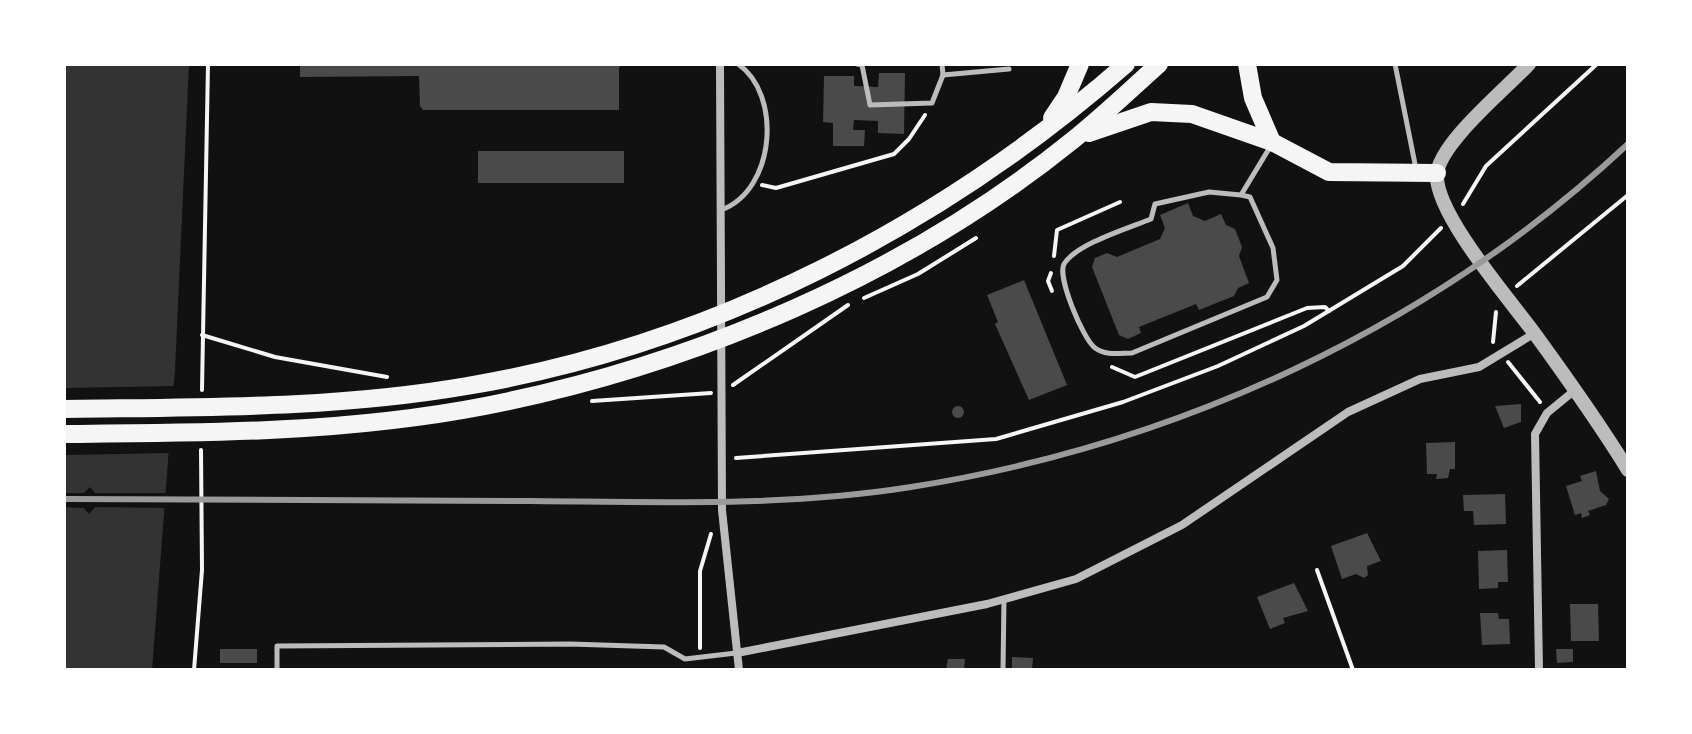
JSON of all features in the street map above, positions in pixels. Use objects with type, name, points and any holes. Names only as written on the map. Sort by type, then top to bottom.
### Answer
[{"type":"highway","points":[[1033,140],[1066,97],[1080,64]]},
{"type":"highway","points":[[64,409],[246,407],[358,400],[468,386],[572,362],[683,328],[748,302],[895,230],[974,182],[1033,140],[1126,64]]},
{"type":"highway","points":[[64,434],[248,432],[381,421],[483,407],[586,383],[687,350],[828,292],[941,230],[1072,141],[1159,64]]},
{"type":"highway","points":[[1247,64],[1253,98],[1272,142]]},
{"type":"highway","points":[[1072,141],[1114,122],[1169,111],[1192,114],[1272,142],[1329,172],[1437,173]]},
{"type":"street","points":[[720,64],[722,510],[739,670]]},
{"type":"street","points":[[1529,64],[1452,145],[1437,173],[1438,189],[1500,298],[1535,333],[1628,470]]},
{"type":"street","points":[[737,653],[1004,599],[1076,579],[1182,525],[1348,412],[1420,379],[1479,367],[1535,333]]},
{"type":"street","points":[[1539,670],[1535,434],[1547,413],[1575,390]]},
{"type":"lane","points":[[720,211],[739,202],[756,183],[765,156],[765,117],[753,74],[738,64]]},
{"type":"lane","points":[[857,64],[862,65],[870,105],[932,103],[943,75],[942,64]]},
{"type":"lane","points":[[1395,64],[1416,172]]},
{"type":"lane","points":[[943,75],[1009,69]]},
{"type":"lane","points":[[1241,195],[1272,142]]},
{"type":"lane","points":[[1209,192],[1241,195],[1250,197],[1273,248],[1277,280],[1267,297],[1132,353],[1108,353],[1095,348],[1083,332],[1061,278],[1063,265],[1075,252],[1151,219],[1155,204],[1209,192]]},
{"type":"lane","points":[[1003,670],[1004,599]]},
{"type":"lane","points":[[277,670],[277,646],[585,644],[664,647],[685,659],[737,653]]},
{"type":"path","points":[[202,399],[208,64]]},
{"type":"path","points":[[1452,218],[1486,166],[1597,64]]},
{"type":"path","points":[[756,183],[776,188],[894,154],[909,139],[932,103]]},
{"type":"path","points":[[1534,410],[1540,403],[1491,340],[1500,298],[1628,195]]},
{"type":"path","points":[[1053,294],[1048,281],[1059,236],[1057,230],[1120,202]]},
{"type":"path","points":[[722,459],[996,439],[1123,402],[1218,366],[1329,311],[1403,266],[1443,226],[1451,236]]},
{"type":"path","points":[[918,274],[976,238]]},
{"type":"path","points":[[586,401],[721,393],[831,320],[850,303]]},
{"type":"path","points":[[1106,364],[1135,377],[1307,308],[1325,307],[1329,311]]},
{"type":"path","points":[[202,335],[221,338],[275,357],[391,378],[362,380]]},
{"type":"path","points":[[194,670],[202,570],[201,446]]},
{"type":"path","points":[[699,658],[700,571],[709,538],[722,510]]},
{"type":"path","points":[[1317,570],[1353,670]]},
{"type":"shaded area","points":[[64,64],[189,64],[175,369],[152,670],[64,670]]},
{"type":"pier","points":[[177,386],[172,453],[64,455],[64,388]]},
{"type":"pier","points":[[90,487],[95,493],[169,493],[168,508],[95,507],[89,514],[84,508],[64,507],[64,493],[84,493]]},
{"type":"building","points":[[300,64],[622,64],[619,68],[619,110],[423,110],[420,106],[419,76],[300,77]]},
{"type":"building","points":[[879,73],[905,73],[904,134],[878,133],[878,121],[854,120],[853,130],[865,130],[864,146],[833,146],[833,123],[823,122],[824,76],[854,76],[854,86],[878,87]]},
{"type":"building","points":[[478,151],[624,151],[624,183],[478,183]]},
{"type":"building","points":[[1188,203],[1193,216],[1205,221],[1221,214],[1226,225],[1235,229],[1242,247],[1239,256],[1249,283],[1238,288],[1234,296],[1199,310],[1196,304],[1139,327],[1141,333],[1128,339],[1119,335],[1092,267],[1095,258],[1107,253],[1117,257],[1160,239],[1165,228],[1160,215]]},
{"type":"building","points":[[1024,280],[1067,385],[1029,400],[995,324],[998,322],[987,295]]},
{"type":"building","points":[[1521,404],[1521,422],[1504,428],[1495,406]]},
{"type":"building","points":[[958,406],[964,412],[958,418],[952,412]]},
{"type":"building","points":[[1455,442],[1455,469],[1450,469],[1448,478],[1436,479],[1437,474],[1427,474],[1426,443]]},
{"type":"building","points":[[1596,471],[1600,491],[1609,499],[1606,505],[1588,511],[1590,515],[1582,518],[1581,513],[1575,515],[1566,486],[1582,481],[1580,476]]},
{"type":"building","points":[[1505,494],[1506,524],[1474,525],[1473,511],[1464,511],[1463,495]]},
{"type":"building","points":[[1367,533],[1381,561],[1367,566],[1368,575],[1364,578],[1356,574],[1342,579],[1331,546]]},
{"type":"building","points":[[1507,550],[1508,582],[1498,582],[1498,588],[1479,589],[1478,551]]},
{"type":"building","points":[[1294,583],[1308,611],[1283,618],[1285,623],[1270,629],[1257,597]]},
{"type":"building","points":[[1570,604],[1598,604],[1599,641],[1571,641]]},
{"type":"building","points":[[1480,613],[1498,613],[1499,619],[1509,619],[1510,644],[1482,645]]},
{"type":"building","points":[[220,649],[257,649],[257,663],[220,663]]},
{"type":"building","points":[[1556,649],[1573,649],[1573,662],[1557,663]]},
{"type":"building","points":[[1012,657],[1033,658],[1032,670],[1012,670]]},
{"type":"building","points":[[948,659],[965,659],[964,670],[946,670]]},
{"type":"railway","points":[[64,499],[769,500],[911,487],[1010,468],[1108,442],[1203,409],[1295,369],[1385,322],[1470,269],[1552,210],[1628,144]]}]
